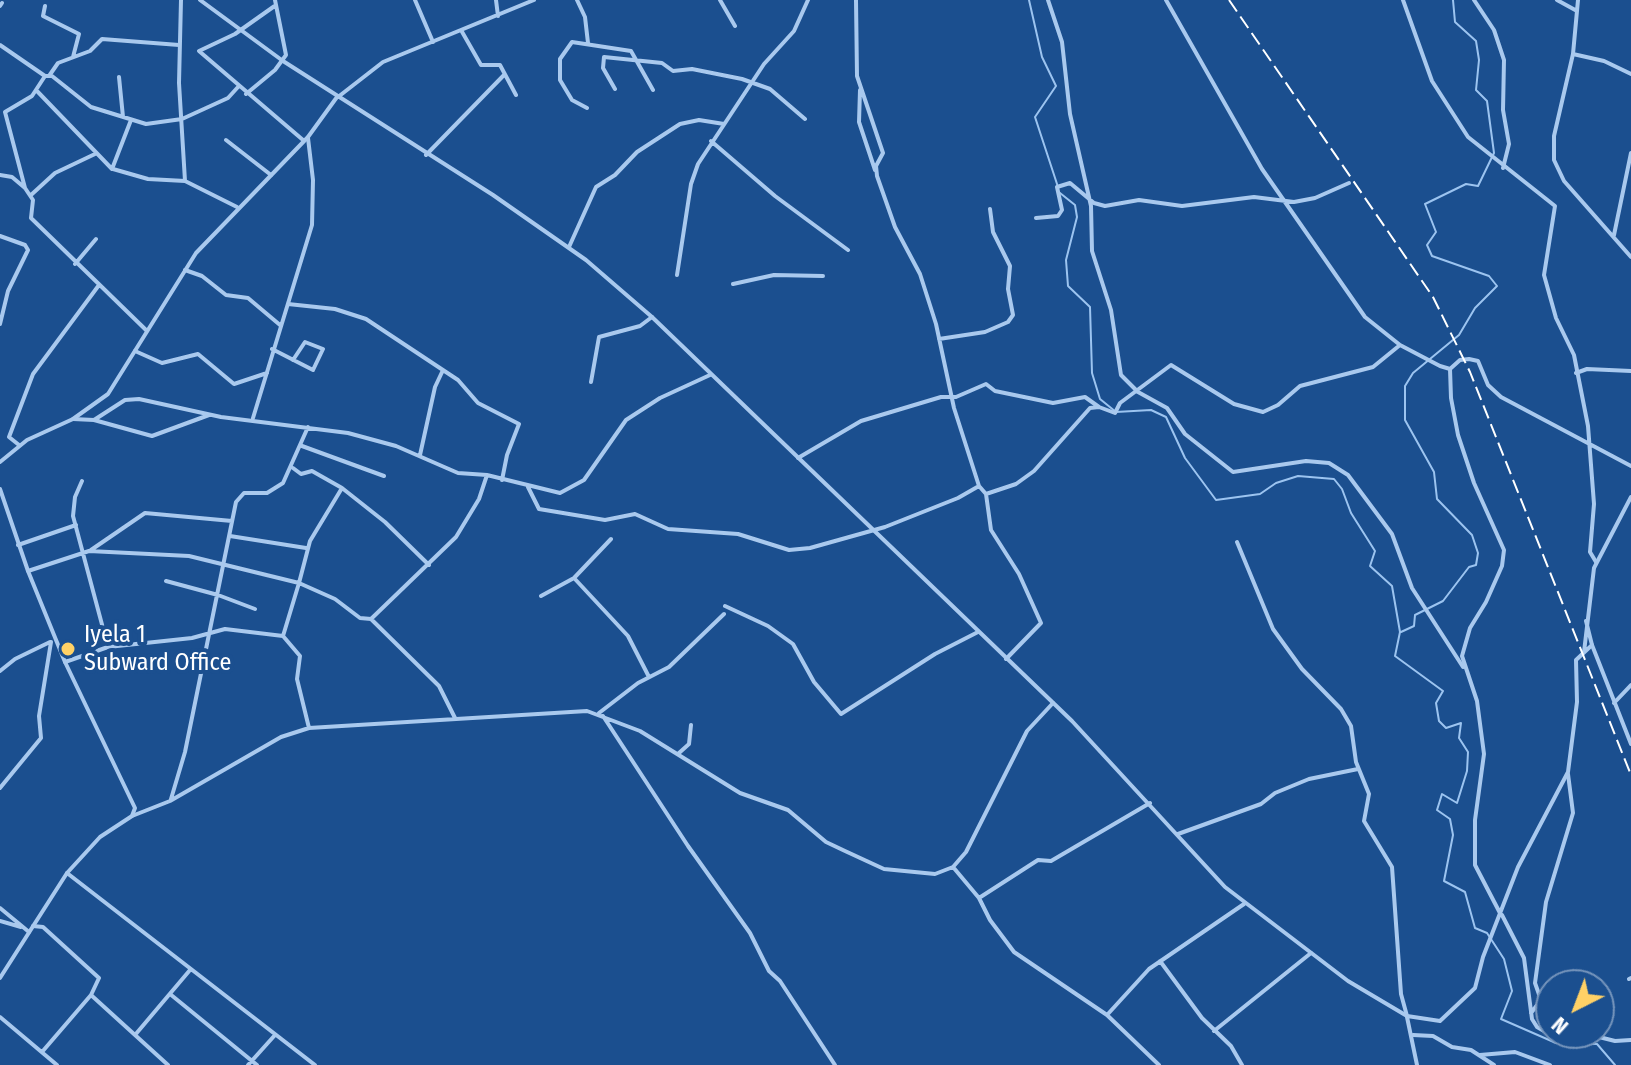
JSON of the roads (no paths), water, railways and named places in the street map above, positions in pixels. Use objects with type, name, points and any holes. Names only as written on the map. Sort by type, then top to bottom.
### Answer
[{"type":"street","points":[[181,0],[179,45],[185,181]]},
{"type":"street","points":[[200,0],[283,61],[569,247],[652,317],[1053,703],[1244,904],[1348,981],[1407,1016],[1440,1021],[1475,988],[1518,867],[1568,772]]},
{"type":"street","points":[[415,0],[433,42]]},
{"type":"street","points":[[496,0],[498,16]]},
{"type":"street","points":[[0,462],[19,445],[73,419],[108,394],[185,270],[237,207],[306,139],[338,97],[368,70],[534,0]]},
{"type":"street","points":[[577,0],[585,17],[588,44]]},
{"type":"street","points":[[720,0],[735,26]]},
{"type":"street","points":[[677,275],[691,184],[711,141],[764,64],[794,31],[808,0]]},
{"type":"street","points":[[856,0],[854,40],[860,87],[858,116],[895,227],[920,274],[939,339],[951,397],[979,486],[986,494],[991,530],[1017,569],[1041,623],[1006,659]]},
{"type":"street","points":[[1048,0],[1062,42],[1070,114],[1089,198],[1092,251],[1111,310],[1119,372],[1138,392],[1167,408],[1185,434],[1233,472],[1306,461],[1338,467],[1365,493],[1392,534],[1406,576],[1463,667],[1477,701],[1485,764],[1475,820],[1475,865],[1500,918],[1524,958],[1531,1013],[1537,1027],[1546,1033],[1631,1040]]},
{"type":"street","points":[[1166,0],[1238,131],[1352,301],[1380,331],[1400,345],[1450,369]]},
{"type":"street","points":[[1403,0],[1432,81],[1472,143],[1555,206],[1544,275],[1556,318],[1574,355],[1591,445],[1594,504],[1590,549],[1596,562]]},
{"type":"street","points":[[1474,0],[1494,30],[1504,60],[1503,110],[1509,144],[1503,168]]},
{"type":"street","points":[[1557,0],[1577,11]]},
{"type":"street","points":[[1578,0],[1573,54],[1554,136],[1554,160],[1564,181],[1631,257]]},
{"type":"street","points":[[246,94],[283,61],[286,48],[275,2],[235,34],[199,49],[246,94],[306,139],[313,180],[312,225],[253,418]]},
{"type":"street","points":[[45,6],[41,15],[79,34],[73,57]]},
{"type":"street","points":[[461,30],[481,65],[498,64],[516,95]]},
{"type":"street","points":[[25,188],[3,125],[7,109],[28,99],[58,63],[90,51],[102,39],[179,45]]},
{"type":"street","points":[[587,108],[577,105],[562,88],[558,65],[570,43],[631,51],[653,90]]},
{"type":"street","points":[[0,45],[91,107],[153,124],[182,119],[233,95],[238,87]]},
{"type":"street","points":[[1573,54],[1604,61],[1631,74]]},
{"type":"street","points":[[615,89],[606,75],[603,58],[662,63],[673,71],[692,69],[753,82],[776,93],[805,119]]},
{"type":"street","points":[[426,155],[504,75]]},
{"type":"street","points":[[119,77],[123,117]]},
{"type":"street","points":[[860,87],[882,149],[876,173]]},
{"type":"street","points":[[36,90],[95,154],[113,169],[148,179],[185,181],[237,207]]},
{"type":"street","points":[[113,169],[131,120]]},
{"type":"street","points":[[569,247],[596,187],[615,175],[637,152],[680,124],[699,120],[724,124]]},
{"type":"street","points":[[226,140],[271,175]]},
{"type":"street","points":[[711,141],[775,196],[848,250]]},
{"type":"street","points":[[1614,235],[1631,153]]},
{"type":"street","points":[[31,195],[55,173],[95,154]]},
{"type":"street","points":[[0,175],[12,177],[25,188],[34,205],[31,218],[146,330]]},
{"type":"street","points":[[1036,218],[1058,216],[1062,210],[1057,187],[1065,184],[1075,184],[1089,198],[1105,206],[1139,200],[1192,206],[1254,197],[1286,202],[1315,198],[1349,183]]},
{"type":"street","points":[[939,339],[985,332],[1008,322],[1013,315],[1008,287],[1010,266],[993,232],[990,209]]},
{"type":"street","points":[[0,236],[25,245],[28,250],[8,291],[0,324]]},
{"type":"street","points":[[75,264],[96,239]]},
{"type":"street","points":[[1622,244],[1631,247]]},
{"type":"street","points":[[185,270],[202,276],[226,295],[248,298],[280,325]]},
{"type":"street","points":[[733,284],[794,273],[823,276]]},
{"type":"street","points":[[19,445],[9,437],[33,374],[99,285]]},
{"type":"street","points":[[288,304],[335,309],[366,319],[458,380],[478,403],[520,425],[507,455],[502,480]]},
{"type":"street","points":[[591,382],[599,337],[640,326],[652,317]]},
{"type":"street","points":[[272,349],[293,360],[315,370],[323,349],[305,342],[293,360]]},
{"type":"street","points":[[798,458],[861,421],[988,384],[995,391],[1053,403],[1090,397],[1099,407],[1115,413],[1118,404],[1138,392],[1163,369],[1174,365],[1201,386],[1234,404],[1263,412],[1278,405],[1300,386],[1373,367],[1400,345]]},
{"type":"street","points":[[135,351],[162,363],[198,354],[234,384],[267,373]]},
{"type":"street","points":[[1463,667],[1465,641],[1505,556],[1500,535],[1474,483],[1458,435],[1451,398],[1450,369],[1460,360],[1478,361],[1488,385],[1501,397],[1631,466]]},
{"type":"street","points":[[1576,373],[1587,369],[1631,371]]},
{"type":"street","points":[[420,455],[435,387],[443,370]]},
{"type":"street","points":[[94,420],[131,398],[211,415],[253,418],[372,439],[420,455],[458,473],[487,475],[560,493],[576,487],[595,467],[626,420],[660,398],[710,375]]},
{"type":"street","points":[[986,494],[1016,484],[1030,474],[1084,413],[1099,407]]},
{"type":"street","points":[[73,419],[94,420],[152,436],[211,415]]},
{"type":"street","points":[[170,801],[185,752],[222,564],[239,497],[244,493],[267,493],[277,489],[292,467],[308,427]]},
{"type":"street","points":[[302,446],[384,476]]},
{"type":"street","points":[[292,467],[298,473],[312,471],[342,488],[385,522],[429,565]]},
{"type":"street","points":[[371,619],[456,537],[479,499],[487,475]]},
{"type":"street","points":[[82,481],[73,506],[108,647]]},
{"type":"street","points":[[528,487],[534,503],[542,509],[605,520],[635,514],[668,529],[738,534],[789,550],[871,531],[958,498],[979,486]]},
{"type":"street","points":[[283,636],[307,549],[342,488]]},
{"type":"street","points":[[0,489],[54,640],[133,801],[132,816]]},
{"type":"street","points":[[1584,652],[1596,562],[1631,497]]},
{"type":"street","points":[[28,571],[86,552],[145,513],[232,521]]},
{"type":"street","points":[[18,545],[76,525]]},
{"type":"street","points":[[230,536],[307,549]]},
{"type":"street","points":[[541,596],[574,578],[611,539]]},
{"type":"street","points":[[1237,542],[1273,629],[1302,669],[1348,720],[1358,769],[1369,794],[1364,821],[1392,867],[1401,994],[1413,1035],[1417,1065]]},
{"type":"street","points":[[86,552],[189,556],[299,583],[335,599],[360,618],[371,619],[439,686],[455,718]]},
{"type":"street","points":[[574,578],[628,636],[649,677]]},
{"type":"street","points":[[166,581],[255,609]]},
{"type":"street","points":[[725,606],[768,626],[793,644],[814,682],[841,714],[935,654],[978,632]]},
{"type":"street","points":[[601,715],[649,677],[669,667],[724,614]]},
{"type":"street","points":[[1586,621],[1613,704],[1631,744]]},
{"type":"street","points":[[65,662],[108,647],[238,628],[283,636],[300,656],[297,679],[309,728]]},
{"type":"street","points":[[0,671],[15,659],[54,640]]},
{"type":"street","points":[[0,788],[41,738],[39,716],[54,640]]},
{"type":"street","points":[[1531,1013],[1541,1000],[1535,983],[1546,902],[1573,813],[1568,772],[1577,702],[1576,660],[1592,645]]},
{"type":"street","points":[[1613,704],[1628,696],[1631,685]]},
{"type":"street","points":[[0,978],[67,873],[100,837],[132,816],[170,801],[281,737],[309,728],[553,711],[601,715],[640,731],[740,793],[788,810],[826,842],[884,869],[927,874],[953,867],[977,836],[984,814],[1027,731],[1053,703]]},
{"type":"street","points":[[601,715],[750,933],[769,971],[780,981],[835,1065]]},
{"type":"street","points":[[679,753],[689,744],[691,725]]},
{"type":"street","points":[[1178,834],[1261,804],[1275,793],[1309,779],[1358,769]]},
{"type":"street","points":[[0,775],[6,779]]},
{"type":"street","points":[[979,898],[1038,860],[1051,861],[1150,803]]},
{"type":"street","points":[[953,867],[979,898],[990,920],[1014,952],[1107,1015],[1159,1065]]},
{"type":"street","points":[[67,873],[315,1065]]},
{"type":"street","points":[[1107,1015],[1160,961],[1244,904]]},
{"type":"street","points":[[0,908],[29,932]]},
{"type":"street","points":[[0,921],[23,928]]},
{"type":"street","points":[[33,926],[43,927],[99,978],[91,995],[42,1052]]},
{"type":"street","points":[[1214,1031],[1311,953]]},
{"type":"street","points":[[1160,961],[1214,1031],[1231,1046],[1242,1065]]},
{"type":"street","points":[[135,1035],[190,970]]},
{"type":"street","points":[[170,994],[252,1064],[275,1035]]},
{"type":"street","points":[[91,995],[168,1065]]},
{"type":"street","points":[[0,1017],[57,1065]]},
{"type":"street","points":[[1413,1035],[1433,1036],[1480,1055],[1494,1065]]},
{"type":"street","points":[[1480,1055],[1515,1052],[1550,1065]]},
{"type":"waterway","points":[[1029,0],[1042,57],[1056,86],[1035,117],[1058,187]]},
{"type":"waterway","points":[[1401,632],[1414,626],[1415,615],[1443,601],[1469,567],[1476,565],[1478,553],[1472,535],[1437,499],[1434,472],[1405,420],[1405,386],[1413,373],[1459,335],[1475,308],[1497,286],[1489,276],[1432,256],[1427,245],[1436,232],[1425,204],[1466,184],[1478,186],[1494,153],[1487,101],[1476,90],[1479,60],[1476,41],[1455,22],[1453,0]]},
{"type":"waterway","points":[[1060,193],[1075,205],[1077,217],[1066,260],[1068,286],[1090,307],[1092,373],[1100,399],[1116,412],[1151,410],[1166,417],[1185,458],[1216,500],[1260,494],[1276,483],[1298,476],[1334,479],[1342,489],[1351,513],[1375,551],[1370,566],[1392,586],[1400,632],[1395,656],[1443,691],[1436,703],[1439,721],[1446,728],[1461,723],[1459,738],[1468,752],[1467,771],[1457,803],[1442,794],[1437,810],[1450,819],[1453,835],[1444,881],[1465,892],[1475,928],[1487,933],[1504,959],[1512,991],[1501,1019],[1556,1043],[1597,1044],[1615,1065]]},
{"type":"railway","points":[[1229,0],[1433,297],[1470,372],[1631,775]]},
{"type":"place","name":"Iyela 1 Subward Office","points":[[68,649]]}]
